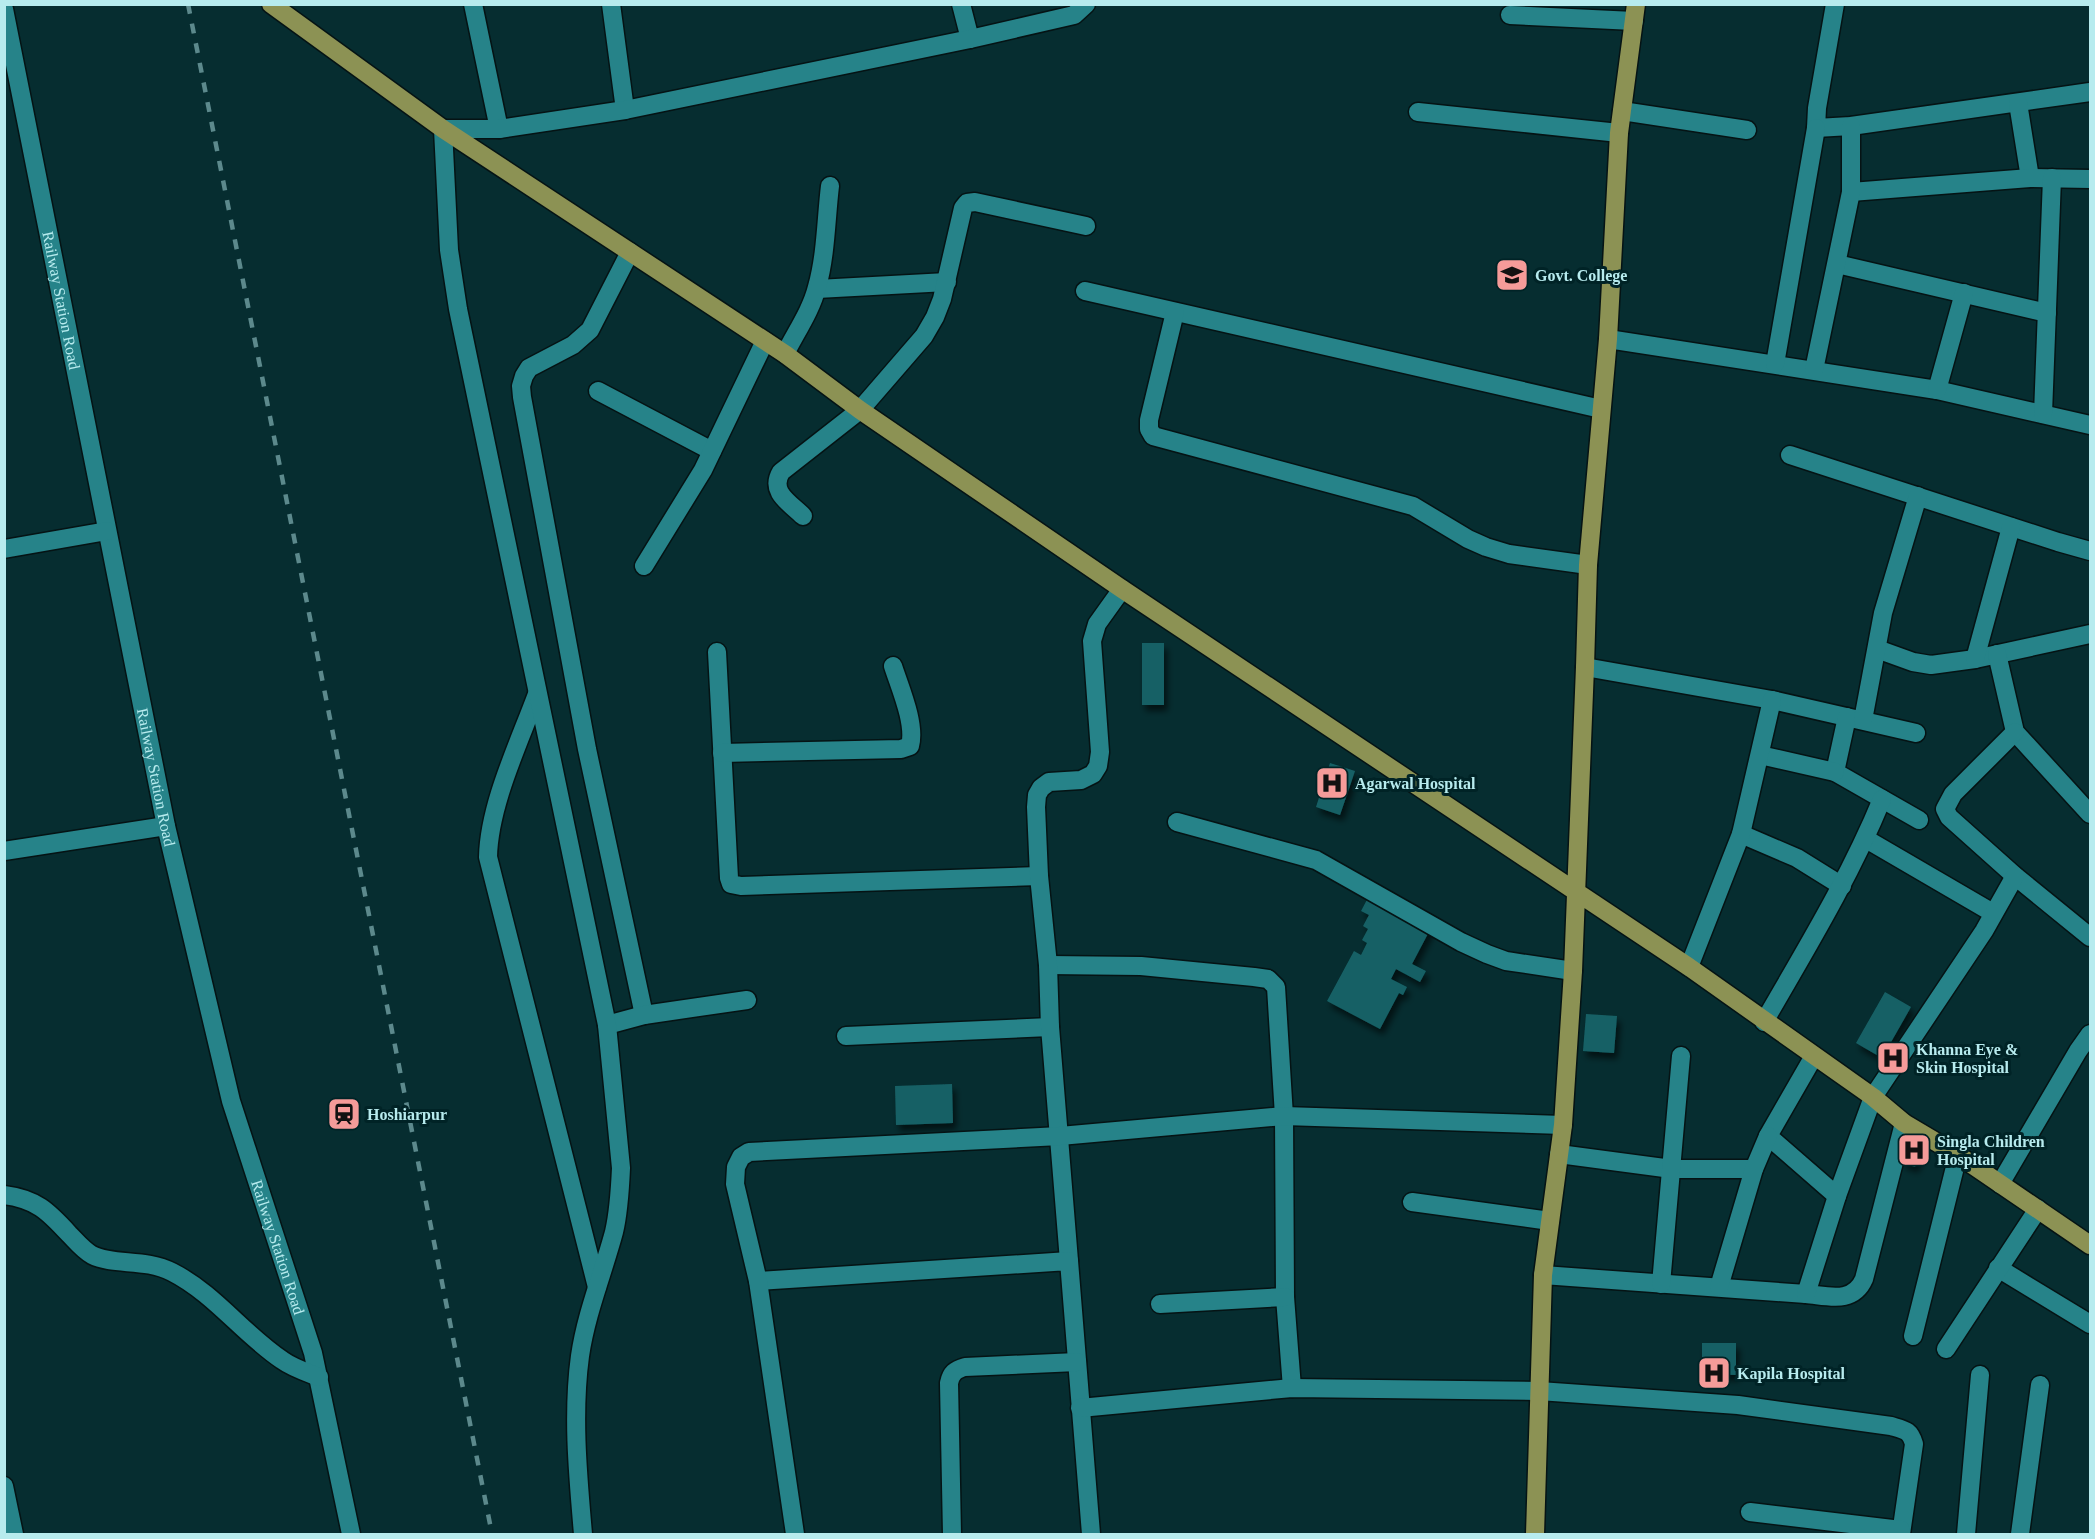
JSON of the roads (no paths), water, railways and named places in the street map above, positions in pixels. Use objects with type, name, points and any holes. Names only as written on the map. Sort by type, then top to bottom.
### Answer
[{"type":"main road","points":[[271,4],[443,129],[785,354],[860,410],[1122,589],[1689,968],[1873,1097],[1904,1123],[1958,1155],[2091,1245]]},
{"type":"main road","points":[[1535,1534],[1543,1275],[1563,1125],[1573,971],[1588,565],[1608,339],[1619,133],[1635,13]]},
{"type":"street","points":[[473,4],[499,129]]},
{"type":"street","points":[[610,4],[625,110]]},
{"type":"street","points":[[961,4],[970,39]]},
{"type":"street","points":[[583,1534],[577,1420],[580,1354],[619,1206],[621,1168],[607,1025],[458,309],[449,250],[443,129],[499,129],[625,110],[970,39],[1074,15],[1086,4]]},
{"type":"street","points":[[1775,364],[1816,128],[1817,108],[1834,4]]},
{"type":"street","name":"Railway Station Road","points":[[4,9],[166,826],[231,1101],[313,1353],[351,1534]]},
{"type":"street","points":[[1510,15],[1635,13]]},
{"type":"street","points":[[1816,128],[1851,126],[2091,92]]},
{"type":"street","points":[[2018,103],[2030,178]]},
{"type":"street","points":[[1622,111],[1747,130]]},
{"type":"street","points":[[1418,112],[1619,133]]},
{"type":"street","points":[[1814,370],[1838,264],[1851,192],[1851,126]]},
{"type":"street","points":[[1851,192],[2030,178],[2091,179]]},
{"type":"street","points":[[2043,414],[2052,178]]},
{"type":"street","points":[[785,354],[817,289],[821,272],[830,186]]},
{"type":"street","points":[[803,516],[780,493],[776,486],[777,479],[781,472],[860,410],[924,336],[935,316],[947,282],[963,208],[967,203],[975,202],[1086,226]]},
{"type":"street","points":[[630,252],[590,330],[573,345],[529,368],[521,386],[587,749],[644,1015]]},
{"type":"street","points":[[1838,264],[2047,312]]},
{"type":"street","points":[[817,289],[947,282]]},
{"type":"street","points":[[1085,291],[1601,409]]},
{"type":"street","points":[[1937,390],[1964,293]]},
{"type":"street","points":[[1175,312],[1149,420],[1149,429],[1153,436],[1413,506],[1468,539],[1509,554],[1588,565]]},
{"type":"street","points":[[1608,339],[1937,390],[2091,425]]},
{"type":"street","points":[[644,566],[712,451],[765,341]]},
{"type":"street","points":[[598,391],[712,451]]},
{"type":"street","points":[[1790,455],[2011,527],[2091,550]]},
{"type":"street","points":[[1835,772],[1877,649],[1883,613],[1918,496]]},
{"type":"street","points":[[1975,659],[2011,527]]},
{"type":"street","points":[[4,549],[106,531]]},
{"type":"street","points":[[1091,1534],[1050,1027],[1048,965],[1039,876],[1036,807],[1041,788],[1049,782],[1081,780],[1093,774],[1098,766],[1100,752],[1092,641],[1097,624],[1122,589]]},
{"type":"street","points":[[1877,649],[1913,662],[1931,665],[1975,659],[2091,634]]},
{"type":"street","points":[[717,652],[729,878],[734,886],[1039,876]]},
{"type":"street","points":[[1997,654],[2015,732],[2091,814]]},
{"type":"street","points":[[722,753],[910,746],[912,737],[910,725],[893,666]]},
{"type":"street","points":[[1585,667],[1772,700],[1916,733]]},
{"type":"street","points":[[538,693],[501,791],[488,839],[488,857],[597,1288]]},
{"type":"street","points":[[1689,968],[1741,834],[1772,700]]},
{"type":"street","points":[[2015,732],[1953,794],[1945,809],[1949,817],[2015,876],[2091,937]]},
{"type":"street","points":[[1760,755],[1835,772],[1919,820]]},
{"type":"street","points":[[1764,1022],[1842,886],[1866,839],[1882,799]]},
{"type":"street","points":[[1177,822],[1316,860],[1461,942],[1506,961],[1573,971]]},
{"type":"street","points":[[4,851],[166,826]]},
{"type":"street","points":[[1741,834],[1797,858],[1842,886]]},
{"type":"street","points":[[1866,839],[1993,913]]},
{"type":"street","points":[[1806,1294],[1873,1097],[1980,938],[2015,876]]},
{"type":"street","points":[[1048,965],[1141,966],[1268,979],[1276,987],[1284,1116],[1285,1297],[1292,1388]]},
{"type":"street","points":[[607,1025],[644,1015],[747,1000]]},
{"type":"street","points":[[846,1036],[1050,1027]]},
{"type":"street","points":[[2000,1184],[2078,1051],[2091,1034]]},
{"type":"street","points":[[1661,1284],[1681,1056]]},
{"type":"street","points":[[1719,1287],[1754,1169],[1768,1136],[1814,1056]]},
{"type":"street","points":[[795,1534],[758,1281],[735,1184],[736,1167],[741,1157],[750,1152],[1060,1137],[1284,1116],[1563,1125]]},
{"type":"street","points":[[1543,1275],[1841,1296],[1859,1290],[1867,1268],[1904,1123]]},
{"type":"street","points":[[1768,1136],[1838,1196]]},
{"type":"street","points":[[1559,1154],[1672,1169],[1754,1169]]},
{"type":"street","points":[[1913,1336],[1958,1155]]},
{"type":"street","points":[[4,1195],[29,1200],[40,1206],[93,1256],[146,1263],[170,1271],[206,1293],[270,1352],[294,1368],[319,1377]]},
{"type":"street","points":[[1413,1202],[1550,1221]]},
{"type":"street","points":[[1946,1350],[2038,1209]]},
{"type":"street","points":[[758,1281],[1069,1261]]},
{"type":"street","points":[[1998,1268],[2091,1324]]},
{"type":"street","points":[[1160,1304],[1285,1297]]},
{"type":"street","points":[[952,1534],[950,1375],[965,1366],[1077,1362]]},
{"type":"street","points":[[1966,1534],[1980,1375]]},
{"type":"street","points":[[2020,1534],[2040,1385]]},
{"type":"street","points":[[1080,1408],[1292,1388],[1539,1391],[1738,1405],[1904,1430],[1911,1436],[1914,1444],[1901,1532],[1750,1512]]},
{"type":"street","points":[[4,1486],[14,1534]]},
{"type":"railway","points":[[188,4],[492,1534]]},
{"type":"place","name":"Govt. College","points":[[1512,275]]},
{"type":"place","name":"Agarwal Hospital","points":[[1332,783]]},
{"type":"place","name":"Khanna Eye & Skin Hospital","points":[[1893,1058]]},
{"type":"place","name":"Hoshiarpur","points":[[344,1114]]},
{"type":"place","name":"Singla Children Hospital","points":[[1914,1150]]},
{"type":"place","name":"Kapila Hospital","points":[[1714,1373]]}]
